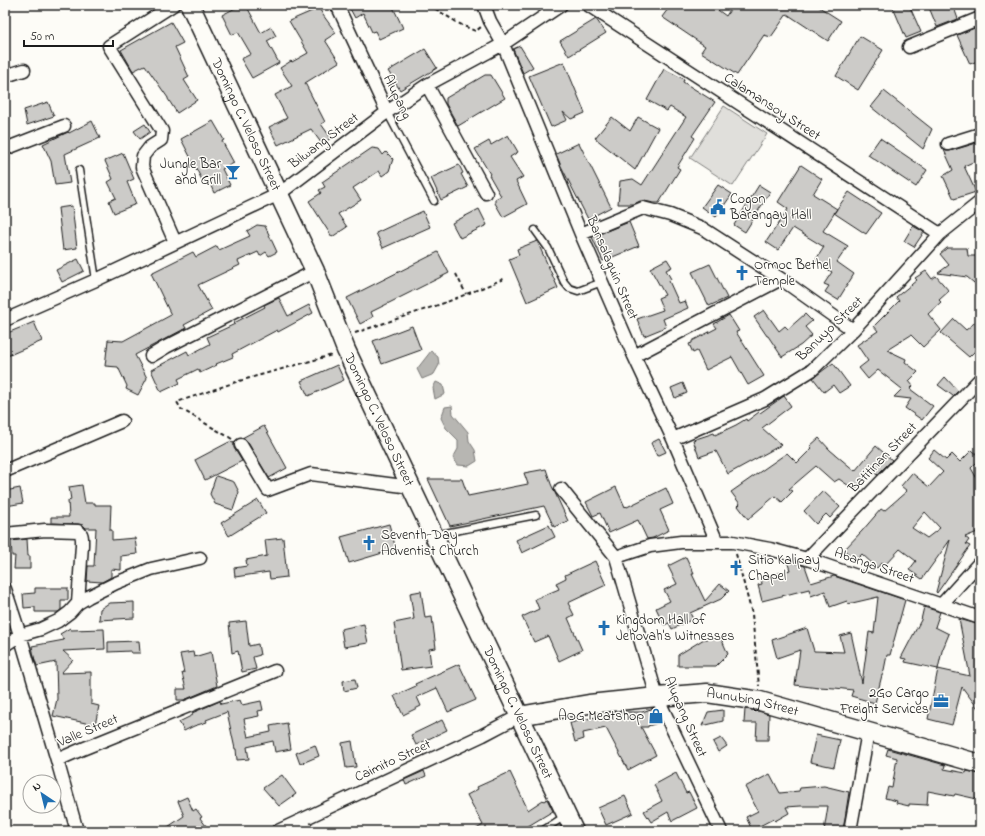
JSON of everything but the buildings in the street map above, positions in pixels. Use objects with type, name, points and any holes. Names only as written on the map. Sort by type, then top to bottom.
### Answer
[{"type":"main road","name":"Domingo C. Veloso Street","points":[[190,5],[315,271],[343,344],[570,823]]},
{"type":"main road","name":"Aunubing Street","points":[[519,716],[588,704],[707,693],[760,701],[980,764]]},
{"type":"street","points":[[172,5],[109,46],[162,131],[161,140],[150,147],[143,156],[142,168],[175,242]]},
{"type":"street","name":"Alupang","points":[[337,5],[387,112]]},
{"type":"street","name":"Bansalaguin Street","points":[[484,5],[490,21],[503,44],[581,234],[634,356],[673,439],[717,542]]},
{"type":"street","name":"Bilwang Street","points":[[5,320],[96,280],[279,194],[387,112],[427,85],[503,44],[561,5]]},
{"type":"street","name":"Calamansoy Street","points":[[592,6],[940,234]]},
{"type":"street","points":[[909,46],[980,18]]},
{"type":"street","points":[[5,76],[24,70]]},
{"type":"street","points":[[427,85],[486,193]]},
{"type":"street","points":[[5,149],[64,126]]},
{"type":"street","points":[[948,144],[980,134]]},
{"type":"street","name":"Banuyo Street","points":[[673,439],[765,399],[812,370],[853,330],[940,234],[980,202]]},
{"type":"street","points":[[581,234],[643,208],[670,215],[702,228],[781,279],[853,330]]},
{"type":"street","points":[[151,356],[315,271]]},
{"type":"street","points":[[634,356],[781,279]]},
{"type":"street","name":"Batitinan Street","points":[[807,559],[980,379]]},
{"type":"street","points":[[5,472],[122,421]]},
{"type":"street","points":[[241,445],[268,490],[312,474],[411,487]]},
{"type":"street","name":"Alupang Street","points":[[561,489],[616,557],[657,697],[721,831]]},
{"type":"street","points":[[5,534],[45,530],[81,532],[82,545],[78,603]]},
{"type":"street","name":"Abanga Street","points":[[616,557],[650,546],[681,542],[733,542],[770,549],[807,559],[980,618]]},
{"type":"street","points":[[5,645],[20,635],[41,629],[58,621],[70,612],[78,603],[99,590],[151,569],[200,558]]},
{"type":"street","points":[[941,605],[980,562]]},
{"type":"street","name":"Valle Street","points":[[5,589],[57,760],[275,671]]},
{"type":"street","name":"Caimito Street","points":[[278,831],[292,828],[303,819],[483,735],[519,716]]},
{"type":"street","points":[[850,831],[868,732]]},
{"type":"street","points":[[57,760],[77,831]]},
{"type":"lane","name":"Alupang","points":[[387,112],[434,200]]},
{"type":"lane","points":[[79,170],[96,280]]},
{"type":"lane","points":[[535,230],[548,248],[564,282],[569,288],[578,291],[602,282]]},
{"type":"lane","points":[[434,535],[536,515]]},
{"type":"lane","points":[[303,819],[312,831]]},
{"type":"lane","points":[[542,831],[570,823]]},
{"type":"path","points":[[429,5],[442,12],[450,19],[476,31],[490,21]]},
{"type":"path","points":[[456,274],[466,294]]},
{"type":"path","points":[[241,445],[181,409],[177,402],[343,344],[506,278]]},
{"type":"path","points":[[733,542],[752,614],[760,701]]},
{"type":"shaded area","points":[[724,106],[767,134],[733,186],[690,158]]},
{"type":"shaded area","points":[[431,351],[438,357],[439,365],[434,374],[422,379],[417,369]]},
{"type":"shaded area","points":[[436,382],[443,385],[445,394],[435,399],[433,388]]},
{"type":"shaded area","points":[[452,406],[453,414],[468,432],[469,441],[475,450],[477,461],[469,466],[458,465],[453,458],[458,449],[458,440],[446,428],[441,418],[445,407]]},
{"type":"place","name":"Jungle Bar and Grill","points":[[233,172]]},
{"type":"place","name":"Cogon Barangay Hall","points":[[718,207]]},
{"type":"place","name":"Ormoc Bethel Temple","points":[[742,273]]},
{"type":"place","name":"Seventh-Day Adventist Church","points":[[369,543]]},
{"type":"place","name":"Sitio Kalipay Chapel","points":[[736,568]]},
{"type":"place","name":"Kingdom Hall of Jehovah's Witnesses","points":[[604,628]]},
{"type":"place","name":"2Go Cargo Freight Services","points":[[941,701]]},
{"type":"place","name":"AOG Meatshop","points":[[656,716]]}]
